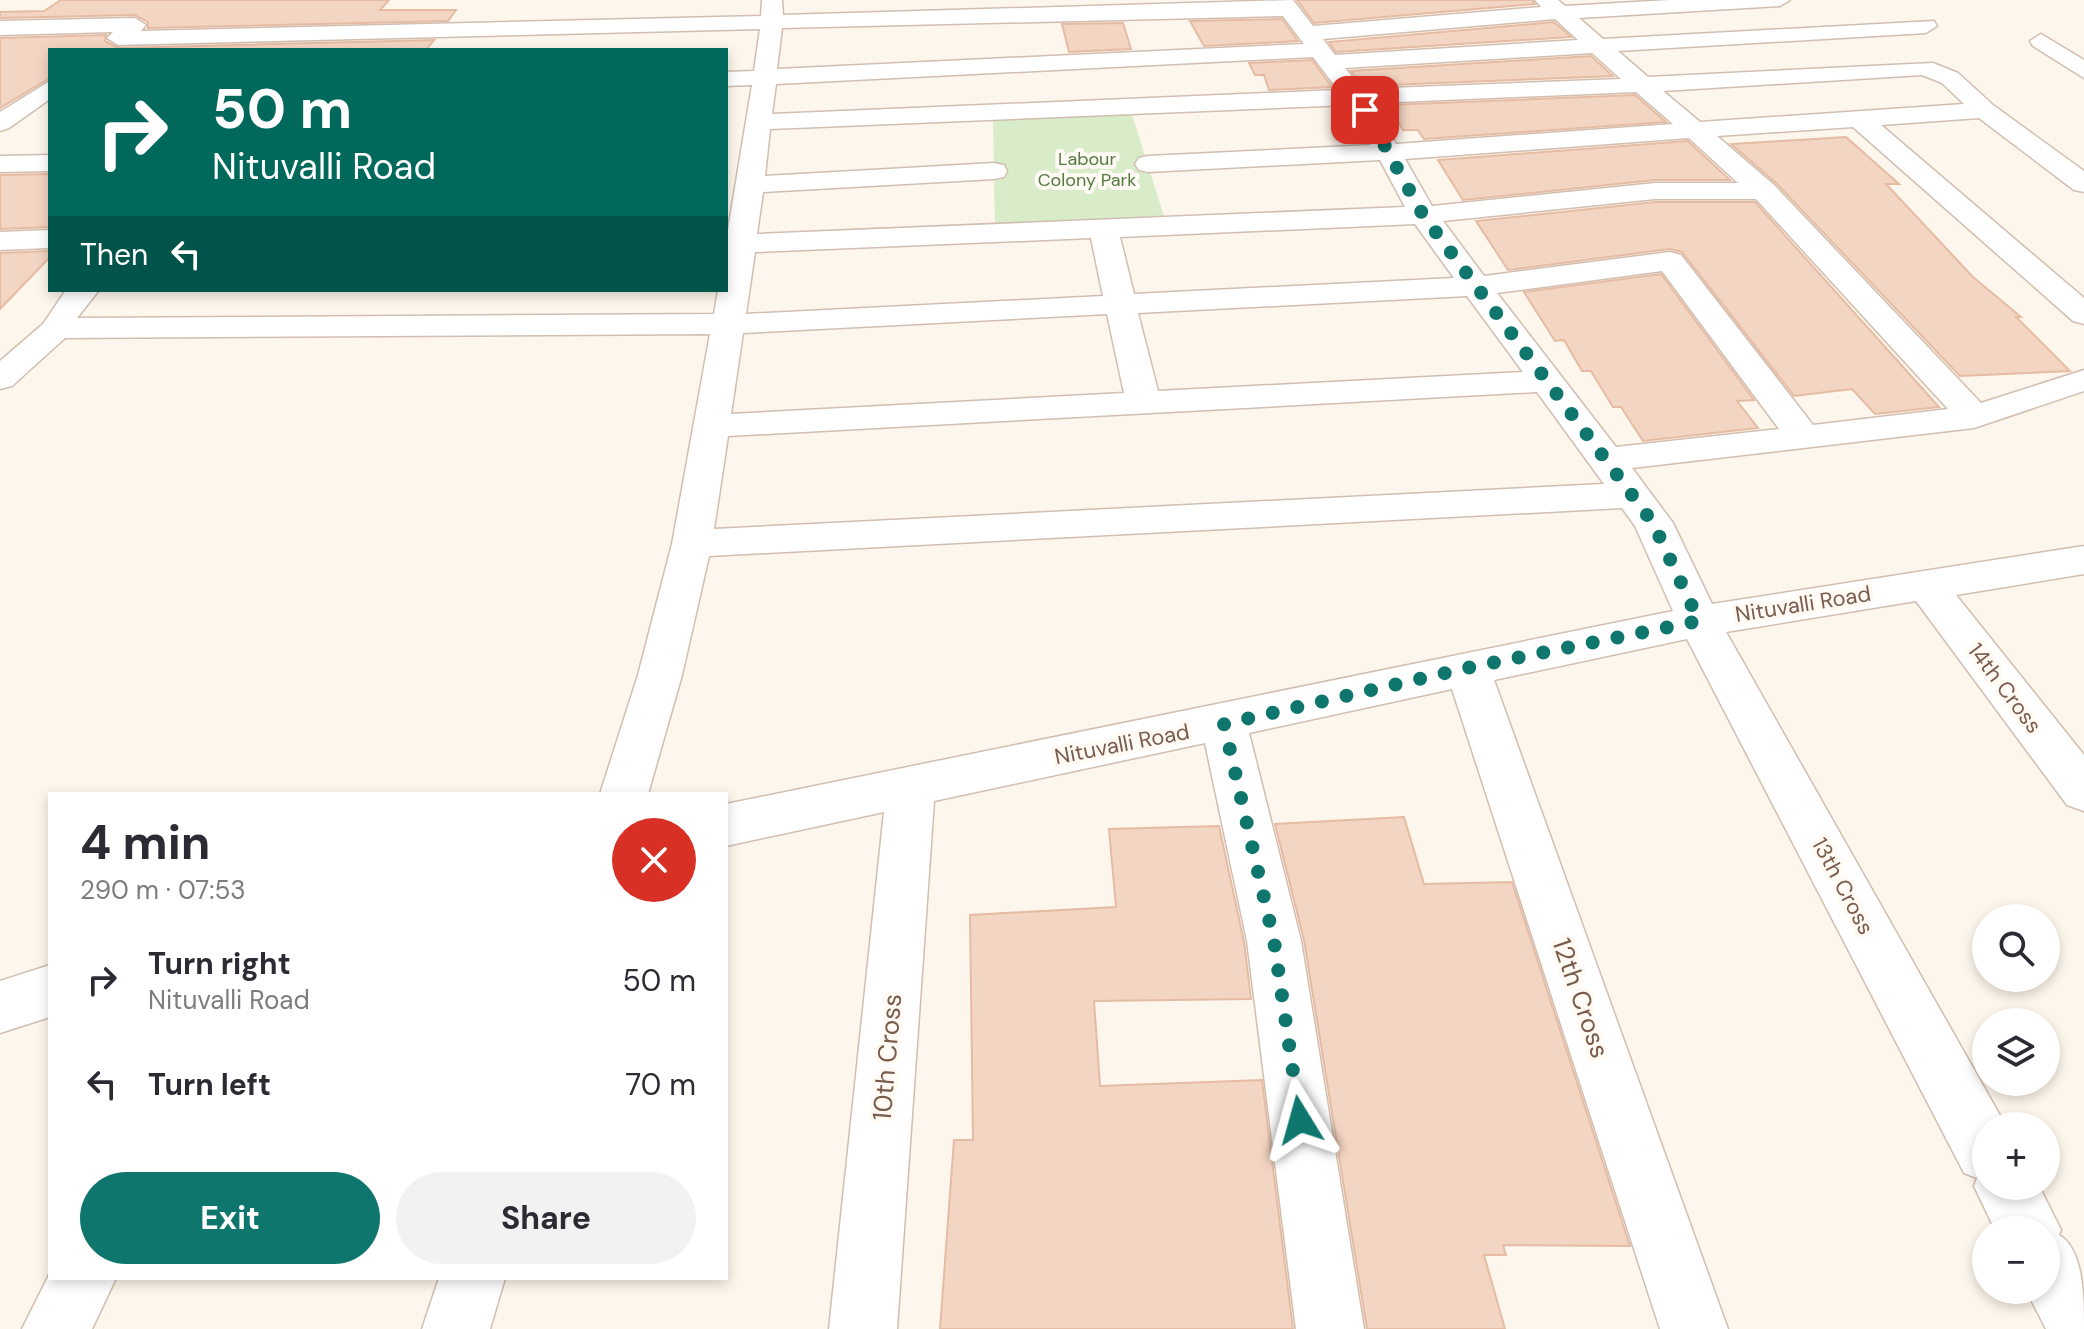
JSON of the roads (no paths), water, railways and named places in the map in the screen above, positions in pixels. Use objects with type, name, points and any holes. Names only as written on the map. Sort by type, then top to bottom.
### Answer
[{"type":"street","points":[[728,79],[765,77],[1042,32],[1307,31],[1553,6],[1780,0]]},
{"type":"street","points":[[1553,6],[1639,85],[1764,191],[1974,417]]},
{"type":"street","points":[[110,44],[506,30],[772,12],[1042,32],[1307,31],[1596,46],[1926,26]]},
{"type":"street","points":[[625,792],[660,675],[692,544],[729,324],[746,136],[765,77],[772,12]]},
{"type":"street","points":[[2,29],[135,25],[110,44]]},
{"type":"street","points":[[494,48],[506,30]]},
{"type":"street","name":"13th Cross","points":[[1307,31],[1355,97],[1423,215],[1653,523],[1699,621],[1972,1125]]},
{"type":"street","points":[[1042,32],[1061,111]]},
{"type":"street","points":[[2041,41],[2084,71]]},
{"type":"street","points":[[746,136],[993,114],[1639,85],[1925,68],[1950,78],[1984,110],[2084,184]]},
{"type":"street","points":[[0,123],[39,103]]},
{"type":"street","points":[[1130,108],[1157,195]]},
{"type":"street","points":[[740,215],[995,233],[1103,228],[1157,195],[1388,152],[1984,110]]},
{"type":"street","points":[[993,114],[995,233]]},
{"type":"street","points":[[1857,117],[2084,314]]},
{"type":"street","points":[[0,164],[48,163]]},
{"type":"street","points":[[740,215],[994,171]]},
{"type":"street","points":[[1157,195],[1423,215],[1655,191],[1764,191]]},
{"type":"street","points":[[1103,228],[1144,405]]},
{"type":"street","points":[[0,241],[48,239]]},
{"type":"street","points":[[57,328],[729,324],[1476,286],[1670,261],[1804,437]]},
{"type":"street","points":[[0,379],[57,328],[64,312],[81,292]]},
{"type":"street","points":[[1605,460],[1974,417],[2084,380]]},
{"type":"street","points":[[712,426],[1547,381]]},
{"type":"street","points":[[692,544],[1632,495]]},
{"type":"street","name":"Nituvalli Road","points":[[728,825],[1224,724],[1467,668],[1699,621],[2084,560]]},
{"type":"street","name":"14th Cross","points":[[1926,585],[2084,791]]},
{"type":"street","name":"12th Cross","points":[[1467,668],[1694,1329]]},
{"type":"street","points":[[1224,724],[1274,941],[1330,1329]]},
{"type":"street","name":"10th Cross","points":[[863,1329],[911,786]]},
{"type":"street","points":[[0,1007],[48,992]]},
{"type":"street","points":[[56,1329],[82,1280]]},
{"type":"street","points":[[456,1329],[471,1280]]},
{"type":"street","points":[[2060,1288],[2082,1329]]},
{"type":"park label","name":"Labour Colony Park","points":[[1087,169]]}]
